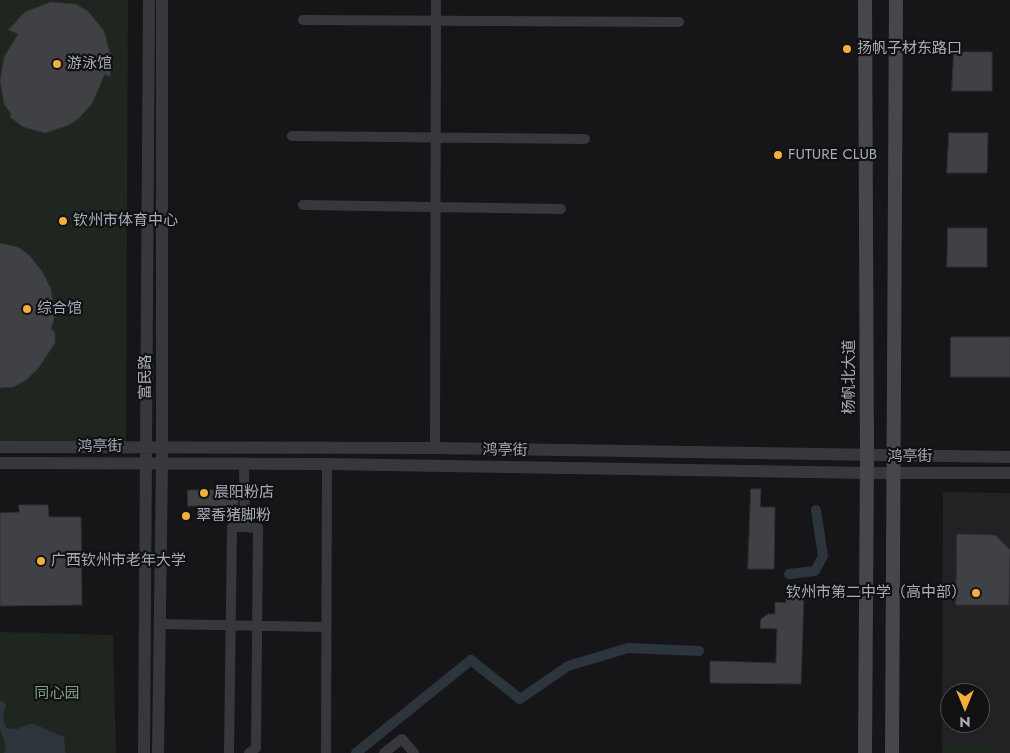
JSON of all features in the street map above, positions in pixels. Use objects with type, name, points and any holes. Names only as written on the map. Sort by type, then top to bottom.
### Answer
[{"type":"main road","points":[[892,753],[895,474],[896,0]]},
{"type":"main road","points":[[896,29],[903,0]]},
{"type":"main road","name":"杨帆北大道","points":[[864,3],[867,456],[865,753]]},
{"type":"street","name":"富民路","points":[[144,753],[149,0]]},
{"type":"street","name":"富民路","points":[[158,753],[162,463],[162,0]]},
{"type":"street","points":[[436,0],[436,448]]},
{"type":"street","points":[[303,20],[679,22]]},
{"type":"street","points":[[292,136],[585,139]]},
{"type":"street","points":[[303,204],[561,209]]},
{"type":"street","name":"鸿亭街","points":[[0,447],[436,448],[1010,458]]},
{"type":"street","name":"鸿亭街","points":[[0,463],[327,464],[895,474],[1010,473]]},
{"type":"street","points":[[244,464],[245,527]]},
{"type":"street","points":[[326,753],[327,464]]},
{"type":"street","points":[[229,753],[232,527],[258,528],[256,748],[249,753]]},
{"type":"street","points":[[160,624],[326,627]]},
{"type":"street","points":[[384,753],[402,739],[414,753]]},
{"type":"shaded area","name":"钦州市第二中学（高中部）","points":[[943,492],[1010,493],[1010,753],[942,753],[942,733],[990,733],[990,683],[942,683]]},
{"type":"shaded area","points":[[0,700],[6,704],[3,717],[6,728],[17,729],[32,723],[64,737],[66,753],[4,753],[6,747],[0,728]]},
{"type":"green space","name":"钦州市体育中心","points":[[0,0],[128,0],[126,443],[0,443]]},
{"type":"green space","name":"同心园","points":[[0,632],[113,635],[116,753],[0,753]]},
{"type":"green space","points":[[943,742],[993,742],[993,753],[943,753]]},
{"type":"building","name":"游泳馆","points":[[51,2],[75,4],[88,11],[104,31],[112,60],[110,77],[105,74],[92,104],[78,119],[69,125],[45,133],[23,127],[10,117],[11,114],[4,104],[0,81],[4,57],[18,34],[8,30],[25,12]]},
{"type":"building","points":[[954,52],[992,52],[992,91],[952,91]]},
{"type":"building","points":[[949,133],[988,133],[987,173],[947,173]]},
{"type":"building","points":[[948,228],[987,228],[987,267],[947,267]]},
{"type":"building","name":"综合馆","points":[[0,243],[18,247],[29,255],[42,271],[51,289],[55,316],[51,329],[55,332],[55,343],[38,369],[26,380],[14,387],[0,388]]},
{"type":"building","points":[[951,337],[1010,337],[1010,377],[951,377]]},
{"type":"building","points":[[751,489],[761,489],[760,507],[775,507],[774,569],[748,569]]},
{"type":"building","points":[[188,490],[238,490],[238,506],[188,506]]},
{"type":"building","name":"广西钦州市老年大学","points":[[19,505],[48,505],[49,517],[81,517],[82,605],[0,606],[0,513],[19,512]]},
{"type":"building","points":[[957,534],[995,535],[1010,550],[1009,605],[956,605]]},
{"type":"building","points":[[795,592],[804,593],[801,684],[710,683],[710,661],[776,663],[777,629],[760,628],[761,619],[768,614],[775,614],[775,602],[786,603],[786,598],[795,598]]},
{"type":"waterway","points":[[789,574],[815,571],[823,556],[816,510]]},
{"type":"waterway","points":[[356,753],[471,660],[520,699],[568,666],[628,648],[699,651]]},
{"type":"place","name":"扬帆子材东路口","points":[[847,49]]},
{"type":"place","name":"游泳馆","points":[[57,64]]},
{"type":"place","name":"FUTURE CLUB","points":[[778,155]]},
{"type":"place","name":"钦州市体育中心","points":[[63,221]]},
{"type":"place","name":"综合馆","points":[[27,309]]},
{"type":"place","name":"晨阳粉店","points":[[204,493]]},
{"type":"place","name":"翠香猪脚粉","points":[[186,516]]},
{"type":"place","name":"广西钦州市老年大学","points":[[41,561]]},
{"type":"place","name":"钦州市第二中学（高中部）","points":[[976,593]]}]
